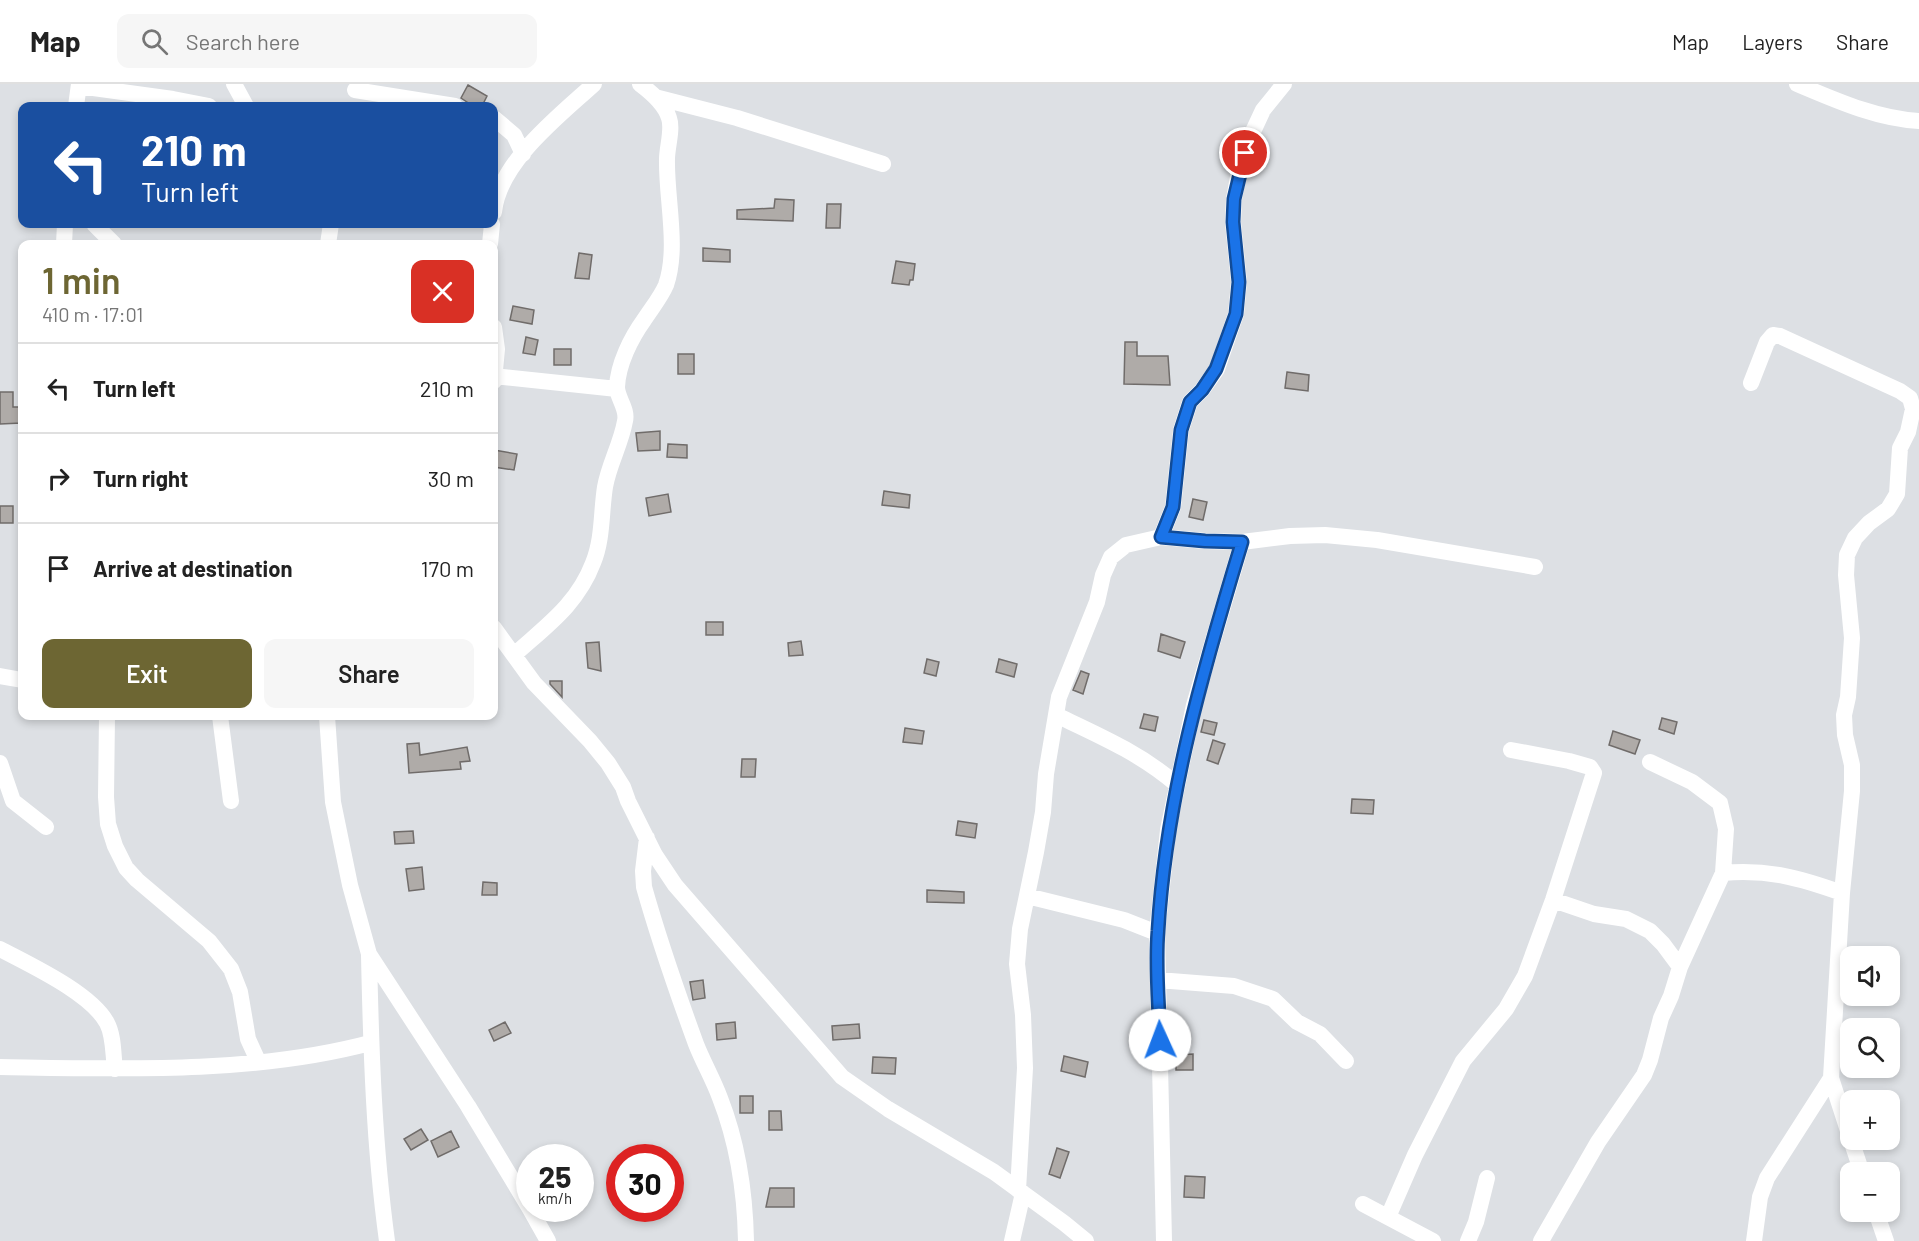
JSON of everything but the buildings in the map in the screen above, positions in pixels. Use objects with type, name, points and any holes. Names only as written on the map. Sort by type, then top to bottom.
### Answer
[{"type":"street","points":[[234,84],[244,102]]},
{"type":"street","points":[[498,192],[534,138],[594,84]]},
{"type":"street","points":[[514,655],[549,626],[567,606],[583,585],[594,561],[601,529],[605,486],[626,420],[624,405],[617,388],[626,352],[639,326],[665,287],[671,264],[667,160],[670,120],[663,104],[640,84]]},
{"type":"street","points":[[1161,537],[1173,507],[1181,430],[1190,402],[1202,390],[1216,369],[1236,314],[1239,282],[1233,222],[1234,199],[1240,166],[1263,110],[1284,84]]},
{"type":"street","points":[[1797,84],[1868,111],[1896,119],[1919,122]]},
{"type":"street","points":[[77,102],[79,85],[189,102]]},
{"type":"street","points":[[355,94],[422,102]]},
{"type":"street","points":[[655,97],[737,118],[883,164]]},
{"type":"street","points":[[498,121],[514,135],[523,154]]},
{"type":"street","points":[[98,228],[110,240]]},
{"type":"street","points":[[1751,383],[1767,342],[1773,336],[1780,336],[1900,391],[1910,398],[1915,418],[1900,448],[1897,494],[1893,503],[1862,530],[1855,538],[1847,555],[1846,575],[1852,638],[1848,697],[1844,715],[1845,735],[1852,765],[1852,791],[1842,893],[1831,1078],[1840,1106]]},
{"type":"street","points":[[498,379],[617,388]]},
{"type":"street","points":[[1012,1241],[1021,1192],[1025,1068],[1017,953],[1042,813],[1059,697],[1097,602],[1102,575],[1111,557],[1126,545],[1161,537],[1242,542],[1290,536],[1324,535],[1377,540],[1534,567]]},
{"type":"street","points":[[1164,1241],[1157,933],[1168,830],[1194,705],[1242,542]]},
{"type":"street","points":[[498,633],[534,683],[608,763],[623,787],[655,855],[687,900],[842,1077],[888,1109],[994,1172],[1086,1241]]},
{"type":"street","points":[[0,676],[18,679]]},
{"type":"street","points":[[1056,716],[1125,748],[1154,765],[1176,784]]},
{"type":"street","points":[[107,720],[108,824],[116,846],[126,868],[137,880],[209,941],[231,969],[237,979],[248,1039],[258,1061]]},
{"type":"street","points":[[221,720],[231,801]]},
{"type":"street","points":[[327,720],[333,802],[350,885],[369,954],[370,1043],[381,1201],[387,1241]]},
{"type":"street","points":[[1388,1217],[1415,1155],[1463,1061],[1506,1009],[1525,976],[1553,900],[1594,773],[1590,767],[1569,761],[1511,750]]},
{"type":"street","points":[[1542,1241],[1598,1142],[1644,1075],[1661,1018],[1680,967],[1723,873],[1726,829],[1720,803],[1692,782],[1650,762]]},
{"type":"street","points":[[0,763],[13,801],[46,827]]},
{"type":"street","points":[[647,838],[643,871],[644,887],[680,1002],[702,1061],[719,1095],[730,1129],[741,1169],[746,1209],[746,1241]]},
{"type":"street","points":[[1723,873],[1775,873],[1808,880],[1842,893]]},
{"type":"street","points":[[1027,896],[1124,920],[1157,933]]},
{"type":"street","points":[[1553,900],[1594,914],[1626,920],[1650,931],[1664,944],[1680,967]]},
{"type":"street","points":[[0,949],[46,974],[96,1008],[108,1024],[115,1069]]},
{"type":"street","points":[[369,954],[462,1097],[516,1186]]},
{"type":"street","points":[[1158,980],[1234,986],[1274,999],[1297,1022],[1320,1034],[1346,1061]]},
{"type":"street","points":[[0,1067],[115,1069],[258,1061],[321,1054],[370,1043]]},
{"type":"street","points":[[1754,1241],[1760,1197],[1767,1178],[1831,1078]]},
{"type":"street","points":[[1468,1241],[1476,1222],[1487,1178]]},
{"type":"street","points":[[1363,1204],[1433,1241]]},
{"type":"street","points":[[537,1222],[548,1241]]},
{"type":"street","points":[[1879,1222],[1886,1241]]},
{"type":"route","points":[[1160,1040],[1157,933],[1168,830],[1194,705],[1242,542],[1161,537],[1173,507],[1181,430],[1190,402],[1202,390],[1216,369],[1236,314],[1239,282],[1233,222],[1234,199],[1240,166],[1245,153]]}]
